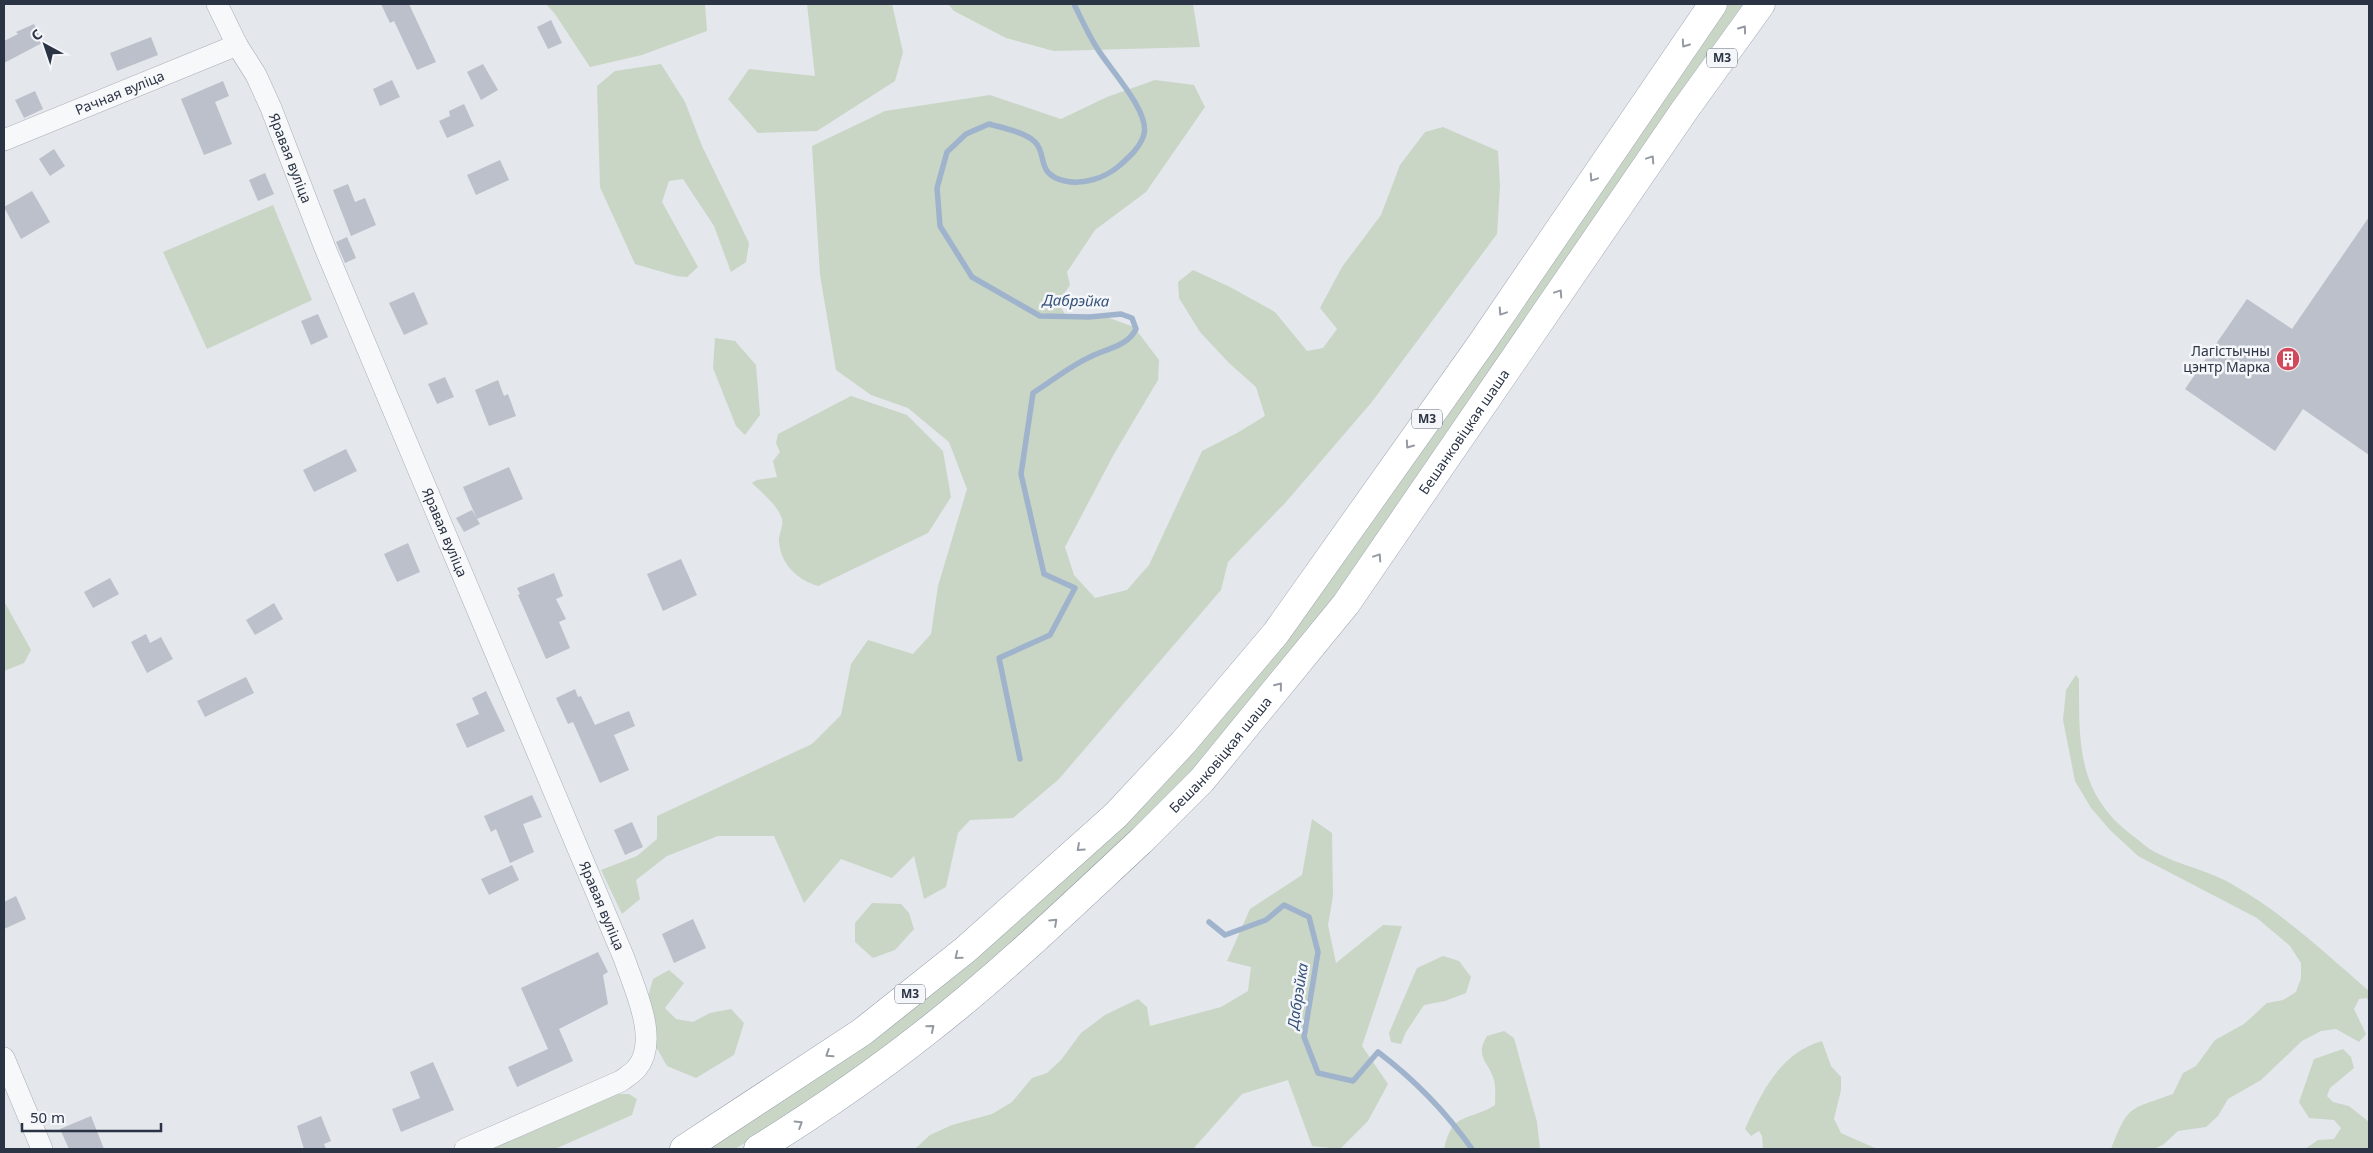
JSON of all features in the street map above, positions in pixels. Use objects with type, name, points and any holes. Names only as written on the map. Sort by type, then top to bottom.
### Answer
[{"type":"main road","name":"М3","points":[[684,1149],[862,1032],[965,950],[1116,815],[1183,744],[1276,633],[1481,344],[1713,4]]},
{"type":"main road","name":"Бешанковіцкая шаша","points":[[758,1149],[816,1114],[927,1032],[1038,937],[1142,840],[1202,780],[1346,604],[1684,111],[1761,4]]},
{"type":"street","name":"Яравая вуліца","points":[[217,4],[237,46],[256,75],[271,108],[325,248],[624,958],[646,1022],[644,1050],[638,1068],[622,1080],[465,1149]]},
{"type":"street","name":"Рачная вуліца","points":[[4,140],[237,46]]},
{"type":"street","points":[[4,1058],[42,1149]]},
{"type":"green space","points":[[546,4],[705,4],[707,31],[642,55],[590,67],[555,14]]},
{"type":"green space","points":[[807,4],[892,4],[903,52],[895,81],[817,131],[758,133],[728,99],[749,69],[815,76]]},
{"type":"green space","points":[[948,4],[1193,4],[1200,47],[1054,51],[1006,38],[954,11]]},
{"type":"green space","points":[[1728,4],[1743,4],[1684,87],[1343,587],[1238,719],[1173,792],[1041,920],[905,1035],[836,1085],[735,1149],[706,1149],[877,1038],[1085,861],[1152,794],[1311,607],[1413,464],[1634,138]]},
{"type":"green space","points":[[661,64],[685,102],[702,146],[749,243],[746,262],[731,272],[714,226],[683,179],[669,181],[662,202],[698,267],[687,277],[676,276],[635,264],[600,187],[597,86],[615,71]]},
{"type":"green space","points":[[1155,80],[1194,85],[1205,107],[1146,192],[1095,230],[1067,272],[1070,285],[1058,303],[1067,317],[1101,315],[1134,327],[1159,360],[1158,380],[1114,454],[1065,547],[1074,575],[1095,598],[1127,590],[1149,565],[1202,451],[1265,416],[1256,387],[1229,363],[1200,332],[1179,298],[1178,282],[1193,270],[1230,287],[1275,312],[1307,351],[1323,348],[1337,329],[1320,308],[1342,267],[1381,215],[1400,165],[1425,132],[1443,127],[1498,151],[1500,186],[1497,234],[1371,403],[1286,502],[1228,562],[1221,590],[1059,779],[1013,818],[970,820],[958,833],[946,887],[924,899],[914,856],[892,878],[841,859],[804,903],[774,836],[718,836],[667,856],[636,880],[640,899],[622,914],[601,870],[637,856],[657,839],[657,816],[812,744],[841,715],[851,664],[868,640],[913,654],[931,634],[938,586],[967,489],[949,442],[908,408],[871,395],[836,370],[820,275],[812,146],[885,111],[990,95],[1061,119],[1107,97]]},
{"type":"green space","points":[[273,205],[312,300],[207,349],[163,252]]},
{"type":"green space","points":[[715,338],[735,341],[756,365],[760,415],[745,435],[736,426],[713,368]]},
{"type":"green space","points":[[851,396],[907,415],[943,451],[951,497],[928,533],[818,586],[797,576],[783,558],[779,542],[782,528],[780,514],[769,499],[752,483],[757,480],[777,477],[773,461],[780,452],[776,443],[778,434]]},
{"type":"green space","points":[[4,601],[31,650],[24,663],[4,671]]},
{"type":"green space","points":[[2076,675],[2079,679],[2081,746],[2085,766],[2091,785],[2101,803],[2115,820],[2152,850],[2165,857],[2215,876],[2271,909],[2369,991],[2369,1003],[2367,998],[2359,999],[2354,1009],[2366,1034],[2359,1042],[2336,1029],[2321,1031],[2302,1041],[2261,1080],[2228,1099],[2218,1116],[2206,1127],[2178,1131],[2163,1145],[2153,1149],[2111,1149],[2127,1116],[2147,1103],[2173,1094],[2183,1073],[2196,1066],[2215,1040],[2244,1024],[2267,1003],[2283,1000],[2296,992],[2301,978],[2301,963],[2290,946],[2257,918],[2138,856],[2110,830],[2091,808],[2075,781],[2063,720],[2066,690]]},
{"type":"green space","points":[[1312,819],[1332,833],[1333,896],[1328,925],[1336,963],[1383,925],[1402,926],[1362,1046],[1388,1084],[1368,1121],[1340,1149],[1312,1146],[1288,1080],[1242,1094],[1193,1149],[915,1149],[930,1135],[952,1125],[992,1114],[1012,1102],[1032,1078],[1047,1073],[1061,1060],[1081,1033],[1105,1015],[1138,999],[1147,1007],[1150,1026],[1221,1007],[1248,991],[1251,967],[1227,961],[1250,909],[1302,875]]},
{"type":"green space","points":[[872,903],[901,904],[909,913],[914,929],[895,950],[873,958],[855,942],[855,923]]},
{"type":"green space","points":[[1443,956],[1459,961],[1471,977],[1466,993],[1445,1001],[1424,1005],[1406,1032],[1401,1044],[1391,1042],[1389,1033],[1417,968]]},
{"type":"green space","points":[[669,970],[684,983],[665,1008],[676,1019],[693,1022],[710,1013],[731,1009],[744,1023],[734,1055],[696,1078],[667,1066],[655,1045],[647,1000],[653,979]]},
{"type":"green space","points":[[1504,1031],[1514,1038],[1537,1122],[1540,1149],[1444,1149],[1447,1137],[1457,1123],[1495,1105],[1494,1080],[1482,1055],[1482,1049],[1487,1036]]},
{"type":"green space","points":[[1822,1041],[1831,1066],[1841,1077],[1841,1090],[1834,1119],[1841,1133],[1877,1149],[1763,1149],[1762,1136],[1759,1131],[1751,1136],[1745,1129],[1758,1101],[1784,1064],[1807,1047]]},
{"type":"green space","points":[[2343,1049],[2351,1057],[2354,1068],[2330,1088],[2327,1096],[2333,1102],[2349,1106],[2369,1122],[2369,1149],[2305,1149],[2318,1140],[2334,1139],[2341,1128],[2334,1120],[2309,1118],[2299,1102],[2314,1059]]},
{"type":"green space","points":[[618,1094],[629,1094],[637,1099],[632,1115],[555,1149],[492,1149]]},
{"type":"building","points":[[381,4],[409,4],[436,62],[417,70],[394,21],[390,23]]},
{"type":"building","points":[[551,20],[562,43],[548,49],[537,27]]},
{"type":"building","points":[[34,24],[42,43],[4,63],[4,41],[18,34],[16,32]]},
{"type":"building","points":[[151,37],[158,55],[117,71],[110,53]]},
{"type":"building","points":[[483,64],[498,90],[481,100],[467,72]]},
{"type":"building","points":[[392,80],[400,97],[380,106],[373,89]]},
{"type":"building","points":[[223,81],[229,96],[215,102],[232,144],[204,155],[181,99]]},
{"type":"building","points":[[35,91],[43,109],[24,118],[15,100]]},
{"type":"building","points":[[464,104],[474,126],[447,138],[439,121],[450,116],[449,111]]},
{"type":"building","points":[[54,149],[65,166],[50,176],[39,159]]},
{"type":"building","points":[[500,160],[509,180],[476,195],[467,175]]},
{"type":"building","points":[[265,173],[274,194],[258,201],[249,180]]},
{"type":"building","points":[[348,184],[355,202],[365,198],[376,225],[351,236],[333,190]]},
{"type":"building","points":[[32,191],[50,222],[21,239],[4,207]]},
{"type":"building","name":"Лагістычны цэнтр Марка","points":[[2369,217],[2369,455],[2303,409],[2275,451],[2185,389],[2247,299],[2292,329]]},
{"type":"building","points":[[347,237],[356,258],[345,263],[336,242]]},
{"type":"building","points":[[414,292],[428,324],[404,335],[389,303]]},
{"type":"building","points":[[318,314],[328,337],[311,345],[301,321]]},
{"type":"building","points":[[445,377],[454,397],[437,404],[428,384]]},
{"type":"building","points":[[498,380],[504,396],[508,394],[516,416],[489,426],[475,390]]},
{"type":"building","points":[[346,449],[357,471],[314,492],[303,470]]},
{"type":"building","points":[[509,467],[523,499],[477,519],[463,487]]},
{"type":"building","points":[[472,510],[480,524],[464,532],[456,518]]},
{"type":"building","points":[[408,543],[420,572],[397,582],[384,554]]},
{"type":"building","points":[[681,559],[697,595],[663,611],[647,574]]},
{"type":"building","points":[[554,573],[563,596],[556,599],[566,619],[559,622],[570,648],[546,659],[518,595],[520,594],[517,588]]},
{"type":"building","points":[[110,578],[119,594],[93,608],[84,592]]},
{"type":"building","points":[[274,603],[283,619],[255,635],[246,620]]},
{"type":"building","points":[[146,634],[150,643],[161,637],[173,659],[147,673],[131,642]]},
{"type":"building","points":[[246,677],[254,693],[205,717],[197,701]]},
{"type":"building","points":[[575,689],[578,697],[581,696],[595,725],[629,711],[635,726],[614,735],[629,770],[600,783],[573,722],[568,724],[556,698]]},
{"type":"building","points":[[486,691],[505,731],[467,748],[456,724],[479,714],[472,698]]},
{"type":"building","points":[[532,795],[542,817],[523,824],[534,852],[510,863],[496,829],[491,832],[484,816]]},
{"type":"building","points":[[632,822],[643,847],[625,855],[614,830]]},
{"type":"building","points":[[512,865],[519,880],[489,895],[481,879]]},
{"type":"building","points":[[16,896],[26,919],[4,929],[4,902]]},
{"type":"building","points":[[693,919],[706,948],[674,963],[662,934]]},
{"type":"building","points":[[598,952],[608,972],[603,975],[608,1004],[559,1029],[573,1061],[517,1087],[508,1067],[548,1049],[521,988]]},
{"type":"building","points":[[433,1062],[454,1110],[401,1132],[392,1109],[420,1098],[410,1072]]},
{"type":"building","points":[[91,1116],[104,1149],[69,1149],[60,1129]]},
{"type":"building","points":[[321,1116],[331,1141],[324,1144],[326,1149],[304,1149],[297,1126]]},
{"type":"waterway","name":"Дабрэйка","points":[[1020,759],[999,658],[1050,635],[1075,588],[1044,574],[1021,474],[1033,393],[1068,369],[1127,340],[1136,329],[1132,318],[1121,314],[1089,317],[1040,316],[972,277],[940,226],[937,188],[947,152],[966,134],[989,124],[1014,131],[1031,139],[1039,147],[1049,174],[1065,181],[1079,182],[1101,177],[1119,166],[1137,148],[1144,134],[1141,114],[1135,102],[1094,43],[1074,4]]},
{"type":"waterway","name":"Дабрэйка","points":[[1209,922],[1225,935],[1266,920],[1284,905],[1309,917],[1318,952],[1304,1037],[1318,1073],[1353,1081],[1378,1052],[1429,1097],[1452,1122],[1472,1149]]},
{"type":"place","name":"Лагістычны цэнтр Марка","points":[[2288,359]]}]
